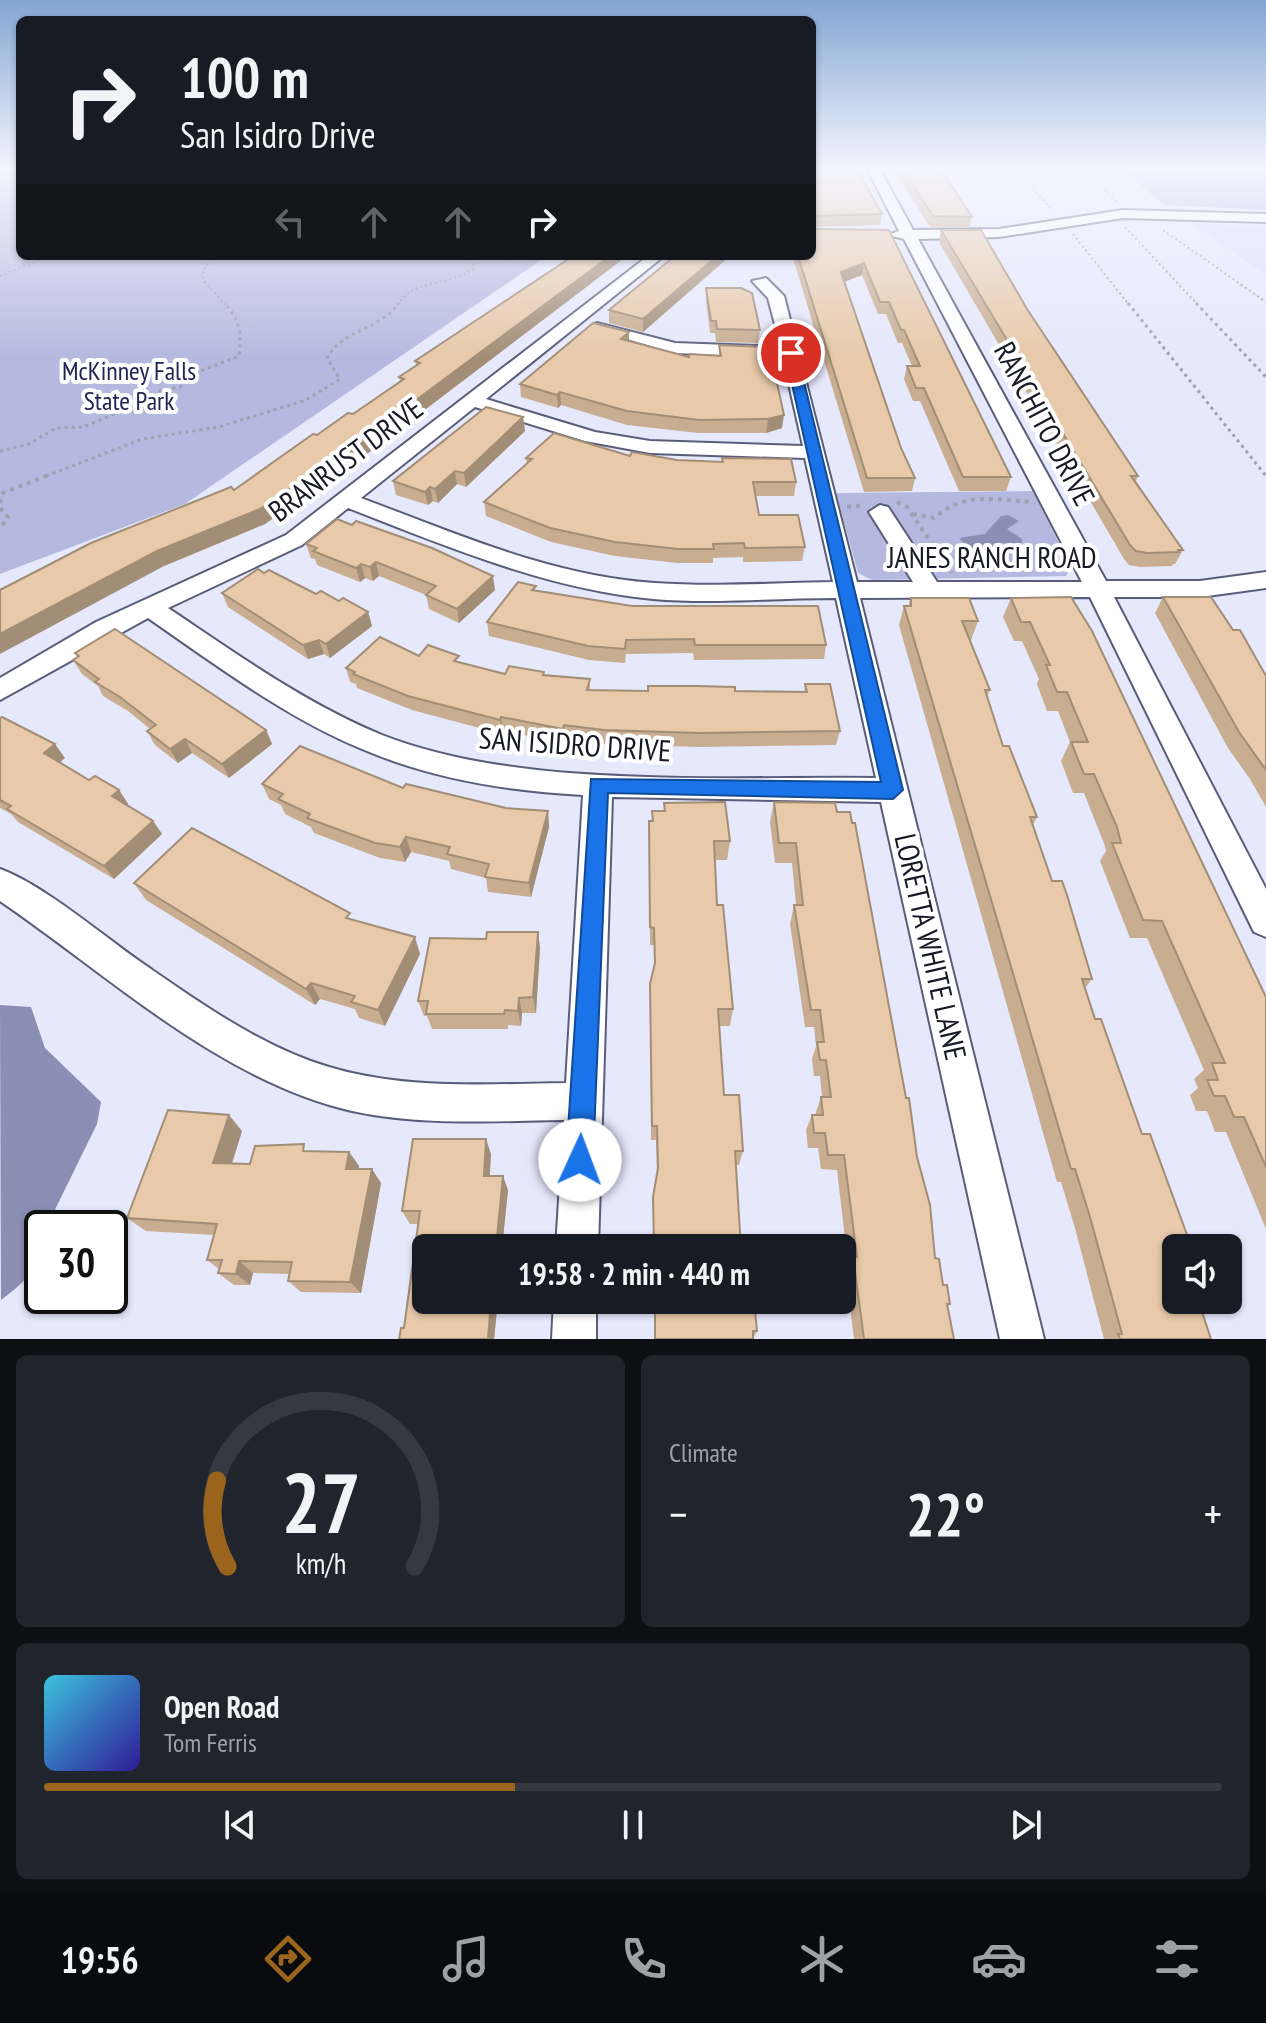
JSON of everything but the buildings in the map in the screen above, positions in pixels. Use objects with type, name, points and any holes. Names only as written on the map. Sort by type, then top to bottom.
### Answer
[{"type":"street","points":[[874,235],[1002,232]]},
{"type":"street","name":"RANCHITO DRIVE","points":[[909,235],[1098,589],[1266,922]]},
{"type":"street","name":"BRANRUST DRIVE","points":[[0,690],[105,628],[294,540],[348,501],[652,260]]},
{"type":"street","name":"LORETTA WHITE LANE","points":[[760,281],[776,296],[791,353],[1022,1339]]},
{"type":"street","points":[[574,322],[675,348],[791,353]]},
{"type":"street","points":[[474,401],[592,437],[650,447],[814,452]]},
{"type":"street","name":"JANES RANCH ROAD","points":[[348,501],[530,568],[593,584],[690,592],[1200,589],[1266,580]]},
{"type":"street","points":[[880,512],[930,590]]},
{"type":"street","name":"SAN ISIDRO DRIVE","points":[[149,607],[316,714],[374,742],[478,774],[598,785],[893,790]]},
{"type":"street","points":[[577,1234],[598,785]]},
{"type":"street","points":[[0,883],[251,1050],[329,1086],[373,1095],[439,1099],[582,1101]]},
{"type":"street","points":[[574,1339],[575,1314]]},
{"type":"path","points":[[1071,232],[1266,476]]},
{"type":"path","points":[[1131,232],[1266,377]]},
{"type":"path","points":[[1167,232],[1266,302]]},
{"type":"path","points":[[0,276],[39,260]]},
{"type":"path","points":[[0,451],[29,444],[56,428],[83,427],[117,413],[140,410],[158,391],[180,387],[193,374],[233,361],[242,346],[239,317],[225,301],[205,289],[202,282],[205,267],[211,260]]},
{"type":"path","points":[[0,529],[8,517],[0,505],[3,493],[25,483],[142,439],[219,427],[306,400],[340,379],[327,358],[330,349],[346,336],[390,314],[404,294],[415,287],[460,280],[474,268],[470,260]]},
{"type":"path","points":[[911,513],[934,518],[950,504],[964,499],[1033,502]]},
{"type":"shaded area","points":[[1204,232],[1266,232],[1266,274]]},
{"type":"shaded area","points":[[1008,515],[1019,521],[1007,529],[1022,539],[1022,545],[1001,543],[1001,550],[996,553],[983,546],[975,556],[959,538],[985,534],[1001,516]]},
{"type":"shaded area","points":[[0,1005],[31,1007],[45,1048],[101,1102],[97,1124],[55,1210],[24,1210],[24,1280],[1,1300]]},
{"type":"green space","name":"McKinney Falls State Park","points":[[0,232],[16,232],[16,260],[541,260],[185,504],[0,574]]},
{"type":"green space","points":[[1033,491],[1071,567],[1066,576],[872,580],[858,573],[836,493]]},
{"type":"route","points":[[580,1160],[598,785],[893,790],[791,353]]}]
